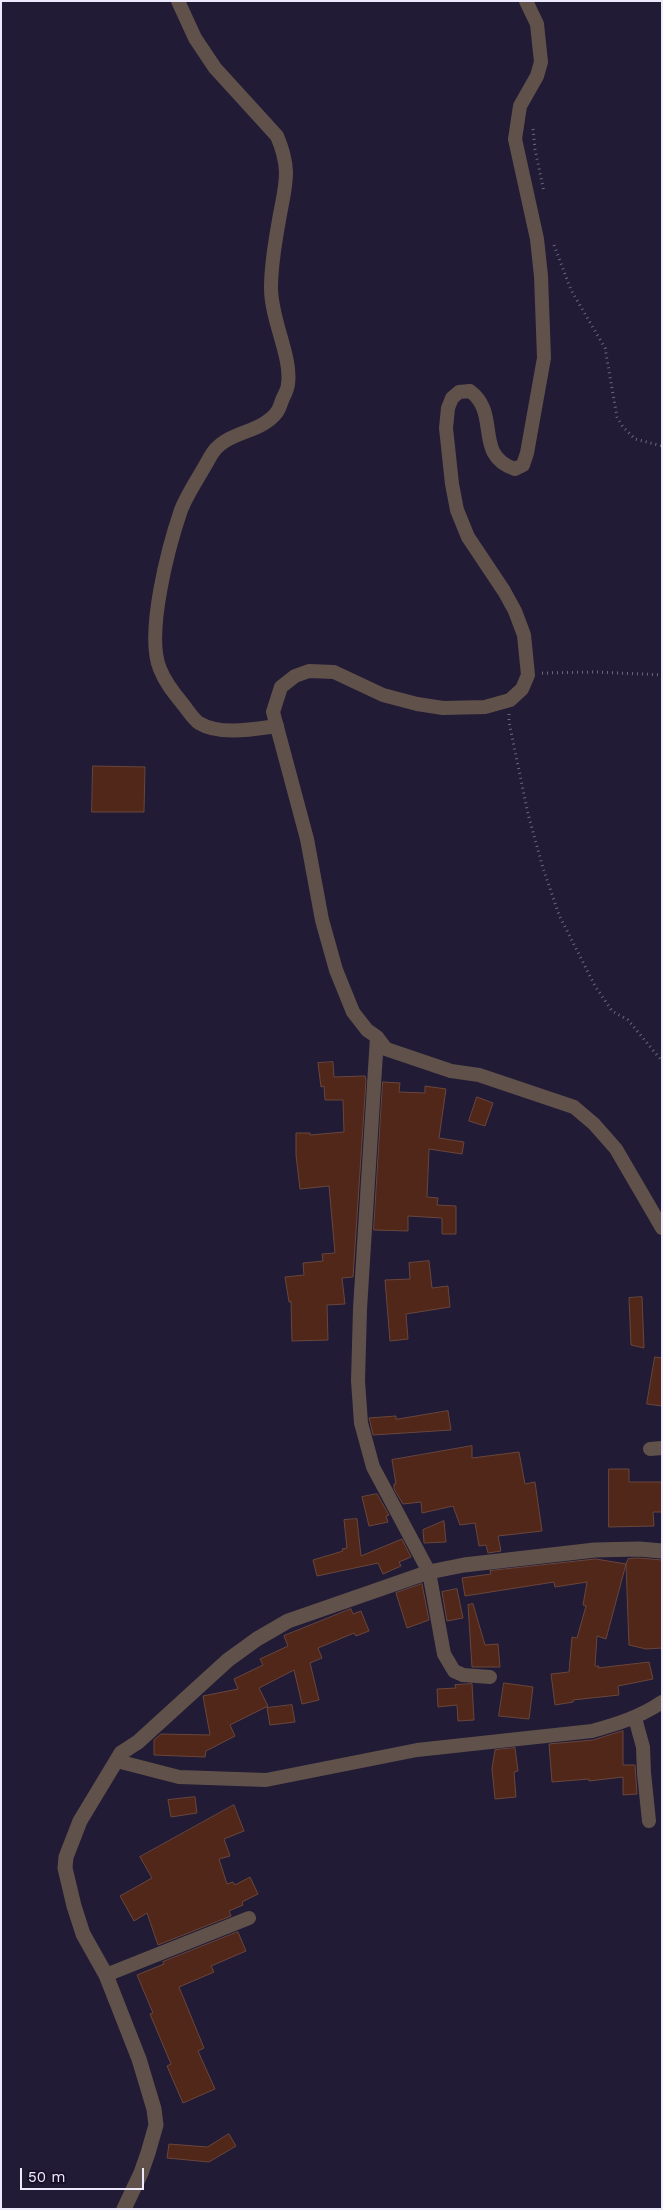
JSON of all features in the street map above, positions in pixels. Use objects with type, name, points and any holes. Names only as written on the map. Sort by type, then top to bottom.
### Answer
[{"type":"street","points":[[178,1],[195,38],[215,68],[277,136],[283,149],[287,167],[287,186],[279,220],[271,288],[273,314],[287,362],[288,384],[278,411],[265,423],[220,443],[211,454],[182,508],[168,556],[159,597],[155,647],[159,667],[169,687],[199,723],[221,730],[236,731],[277,726]]},
{"type":"street","points":[[526,1],[537,24],[541,62],[537,76],[520,106],[515,139],[537,239],[541,276],[544,358],[527,453],[522,465],[515,469],[495,459],[482,403],[470,391],[460,392],[452,398],[448,408],[446,428],[448,458],[457,510],[468,537],[515,611],[524,636],[528,675],[522,689],[510,700],[485,707],[443,708],[417,704],[382,695],[334,672],[310,671],[295,676],[281,687],[273,712],[304,830],[322,920],[336,970],[353,1012],[367,1030],[377,1037],[386,1049],[451,1071],[479,1075],[574,1107],[594,1124],[616,1149],[662,1228]]},
{"type":"street","points":[[377,1037],[360,1309],[358,1380],[361,1423],[373,1467],[429,1572],[444,1654],[454,1672],[463,1675],[490,1677]]},
{"type":"street","points":[[124,2209],[142,2173],[148,2153],[156,2125],[154,2109],[139,2059],[106,1975],[83,1934],[74,1906],[66,1868],[66,1857],[80,1821],[121,1753],[138,1742],[228,1660],[256,1639],[288,1621],[429,1572],[464,1565],[596,1550],[639,1549],[662,1551]]},
{"type":"street","points":[[117,1761],[179,1777],[266,1780],[417,1750],[592,1731],[635,1718],[662,1702]]},
{"type":"street","points":[[635,1718],[643,1747],[649,1821]]},
{"type":"street","points":[[106,1975],[249,1918]]},
{"type":"path","points":[[533,127],[544,197]]},
{"type":"path","points":[[552,241],[571,290],[605,348],[617,417],[623,427],[635,438],[662,446]]},
{"type":"path","points":[[528,675],[597,672],[662,675]]},
{"type":"path","points":[[510,700],[509,722],[528,814],[543,868],[560,915],[594,986],[612,1011],[628,1020],[662,1061]]},
{"type":"building","points":[[93,766],[145,767],[144,812],[92,812]]},
{"type":"building","points":[[333,1062],[334,1077],[365,1076],[366,1080],[353,1277],[342,1278],[345,1304],[327,1305],[328,1340],[292,1341],[291,1301],[289,1302],[285,1277],[304,1275],[303,1263],[323,1261],[322,1254],[335,1253],[329,1186],[300,1189],[296,1155],[296,1133],[310,1133],[310,1135],[344,1132],[343,1100],[325,1100],[324,1086],[321,1087],[318,1063]]},
{"type":"building","points":[[383,1082],[400,1083],[399,1092],[425,1093],[425,1086],[446,1089],[439,1138],[464,1142],[462,1154],[429,1149],[427,1197],[438,1198],[437,1205],[456,1206],[456,1234],[442,1234],[442,1218],[408,1216],[408,1231],[374,1230]]},
{"type":"building","points":[[477,1097],[493,1103],[485,1126],[469,1121]]},
{"type":"building","points":[[429,1261],[432,1288],[448,1286],[450,1307],[406,1314],[408,1339],[390,1341],[385,1280],[410,1279],[409,1263]]},
{"type":"building","points":[[642,1297],[644,1348],[631,1345],[629,1298]]},
{"type":"building","points":[[655,1357],[662,1358],[662,1406],[647,1404]]},
{"type":"building","points":[[448,1411],[451,1430],[373,1435],[369,1418],[396,1416],[396,1419]]},
{"type":"building","points":[[472,1446],[472,1458],[519,1452],[525,1484],[535,1482],[542,1531],[498,1536],[501,1551],[488,1553],[486,1545],[479,1546],[475,1523],[460,1525],[453,1506],[422,1513],[421,1502],[403,1504],[394,1489],[394,1484],[396,1484],[392,1460]]},
{"type":"building","points":[[609,1469],[629,1469],[629,1482],[662,1482],[662,1512],[653,1512],[654,1526],[609,1527]]},
{"type":"building","points":[[377,1494],[389,1515],[386,1516],[388,1522],[369,1526],[362,1497]]},
{"type":"building","points":[[357,1519],[361,1556],[402,1539],[411,1557],[399,1562],[401,1566],[383,1574],[378,1563],[317,1576],[313,1560],[347,1548],[344,1520]]},
{"type":"building","points":[[444,1521],[446,1542],[424,1543],[423,1530]]},
{"type":"building","points":[[596,1559],[626,1564],[606,1639],[597,1636],[595,1666],[599,1666],[598,1668],[649,1662],[653,1679],[618,1686],[619,1695],[573,1700],[573,1702],[555,1705],[551,1674],[569,1672],[572,1637],[577,1638],[586,1606],[583,1605],[587,1582],[555,1587],[554,1582],[465,1596],[462,1578],[491,1574],[490,1571]]},
{"type":"building","points":[[628,1559],[662,1560],[662,1648],[646,1649],[629,1645],[626,1564]]},
{"type":"building","points":[[422,1584],[429,1620],[407,1628],[396,1593]]},
{"type":"building","points":[[457,1589],[463,1618],[447,1621],[442,1592]]},
{"type":"building","points":[[473,1604],[485,1645],[498,1644],[500,1667],[472,1667],[468,1605]]},
{"type":"building","points":[[351,1609],[353,1614],[361,1611],[369,1631],[356,1636],[354,1633],[318,1648],[322,1658],[310,1663],[319,1700],[302,1704],[294,1670],[259,1688],[268,1706],[230,1725],[235,1736],[206,1751],[205,1757],[154,1755],[154,1740],[161,1734],[210,1735],[203,1696],[238,1689],[234,1679],[263,1665],[260,1659],[288,1646],[284,1636]]},
{"type":"building","points":[[504,1683],[533,1687],[529,1719],[499,1716]]},
{"type":"building","points":[[472,1684],[474,1720],[458,1721],[457,1705],[438,1707],[437,1689],[456,1688],[455,1685]]},
{"type":"building","points":[[292,1705],[295,1722],[270,1725],[267,1708]]},
{"type":"building","points":[[623,1731],[623,1765],[635,1765],[637,1794],[623,1795],[623,1777],[589,1781],[589,1779],[552,1782],[549,1744],[593,1740]]},
{"type":"building","points":[[515,1748],[518,1771],[514,1772],[516,1797],[495,1799],[492,1769],[495,1750]]},
{"type":"building","points":[[195,1797],[197,1813],[171,1817],[168,1800]]},
{"type":"building","points":[[234,1805],[244,1831],[224,1839],[230,1856],[219,1859],[227,1884],[233,1882],[235,1885],[250,1877],[258,1894],[242,1902],[243,1905],[229,1911],[231,1916],[158,1945],[147,1913],[134,1921],[120,1896],[152,1878],[140,1857]]},
{"type":"building","points":[[238,1932],[246,1951],[211,1966],[214,1972],[179,1987],[204,2048],[198,2051],[215,2089],[183,2103],[167,2066],[171,2064],[150,2014],[153,2013],[137,1975],[164,1964],[163,1962]]},
{"type":"building","points":[[229,2134],[236,2146],[209,2162],[167,2158],[169,2144],[207,2147]]}]
